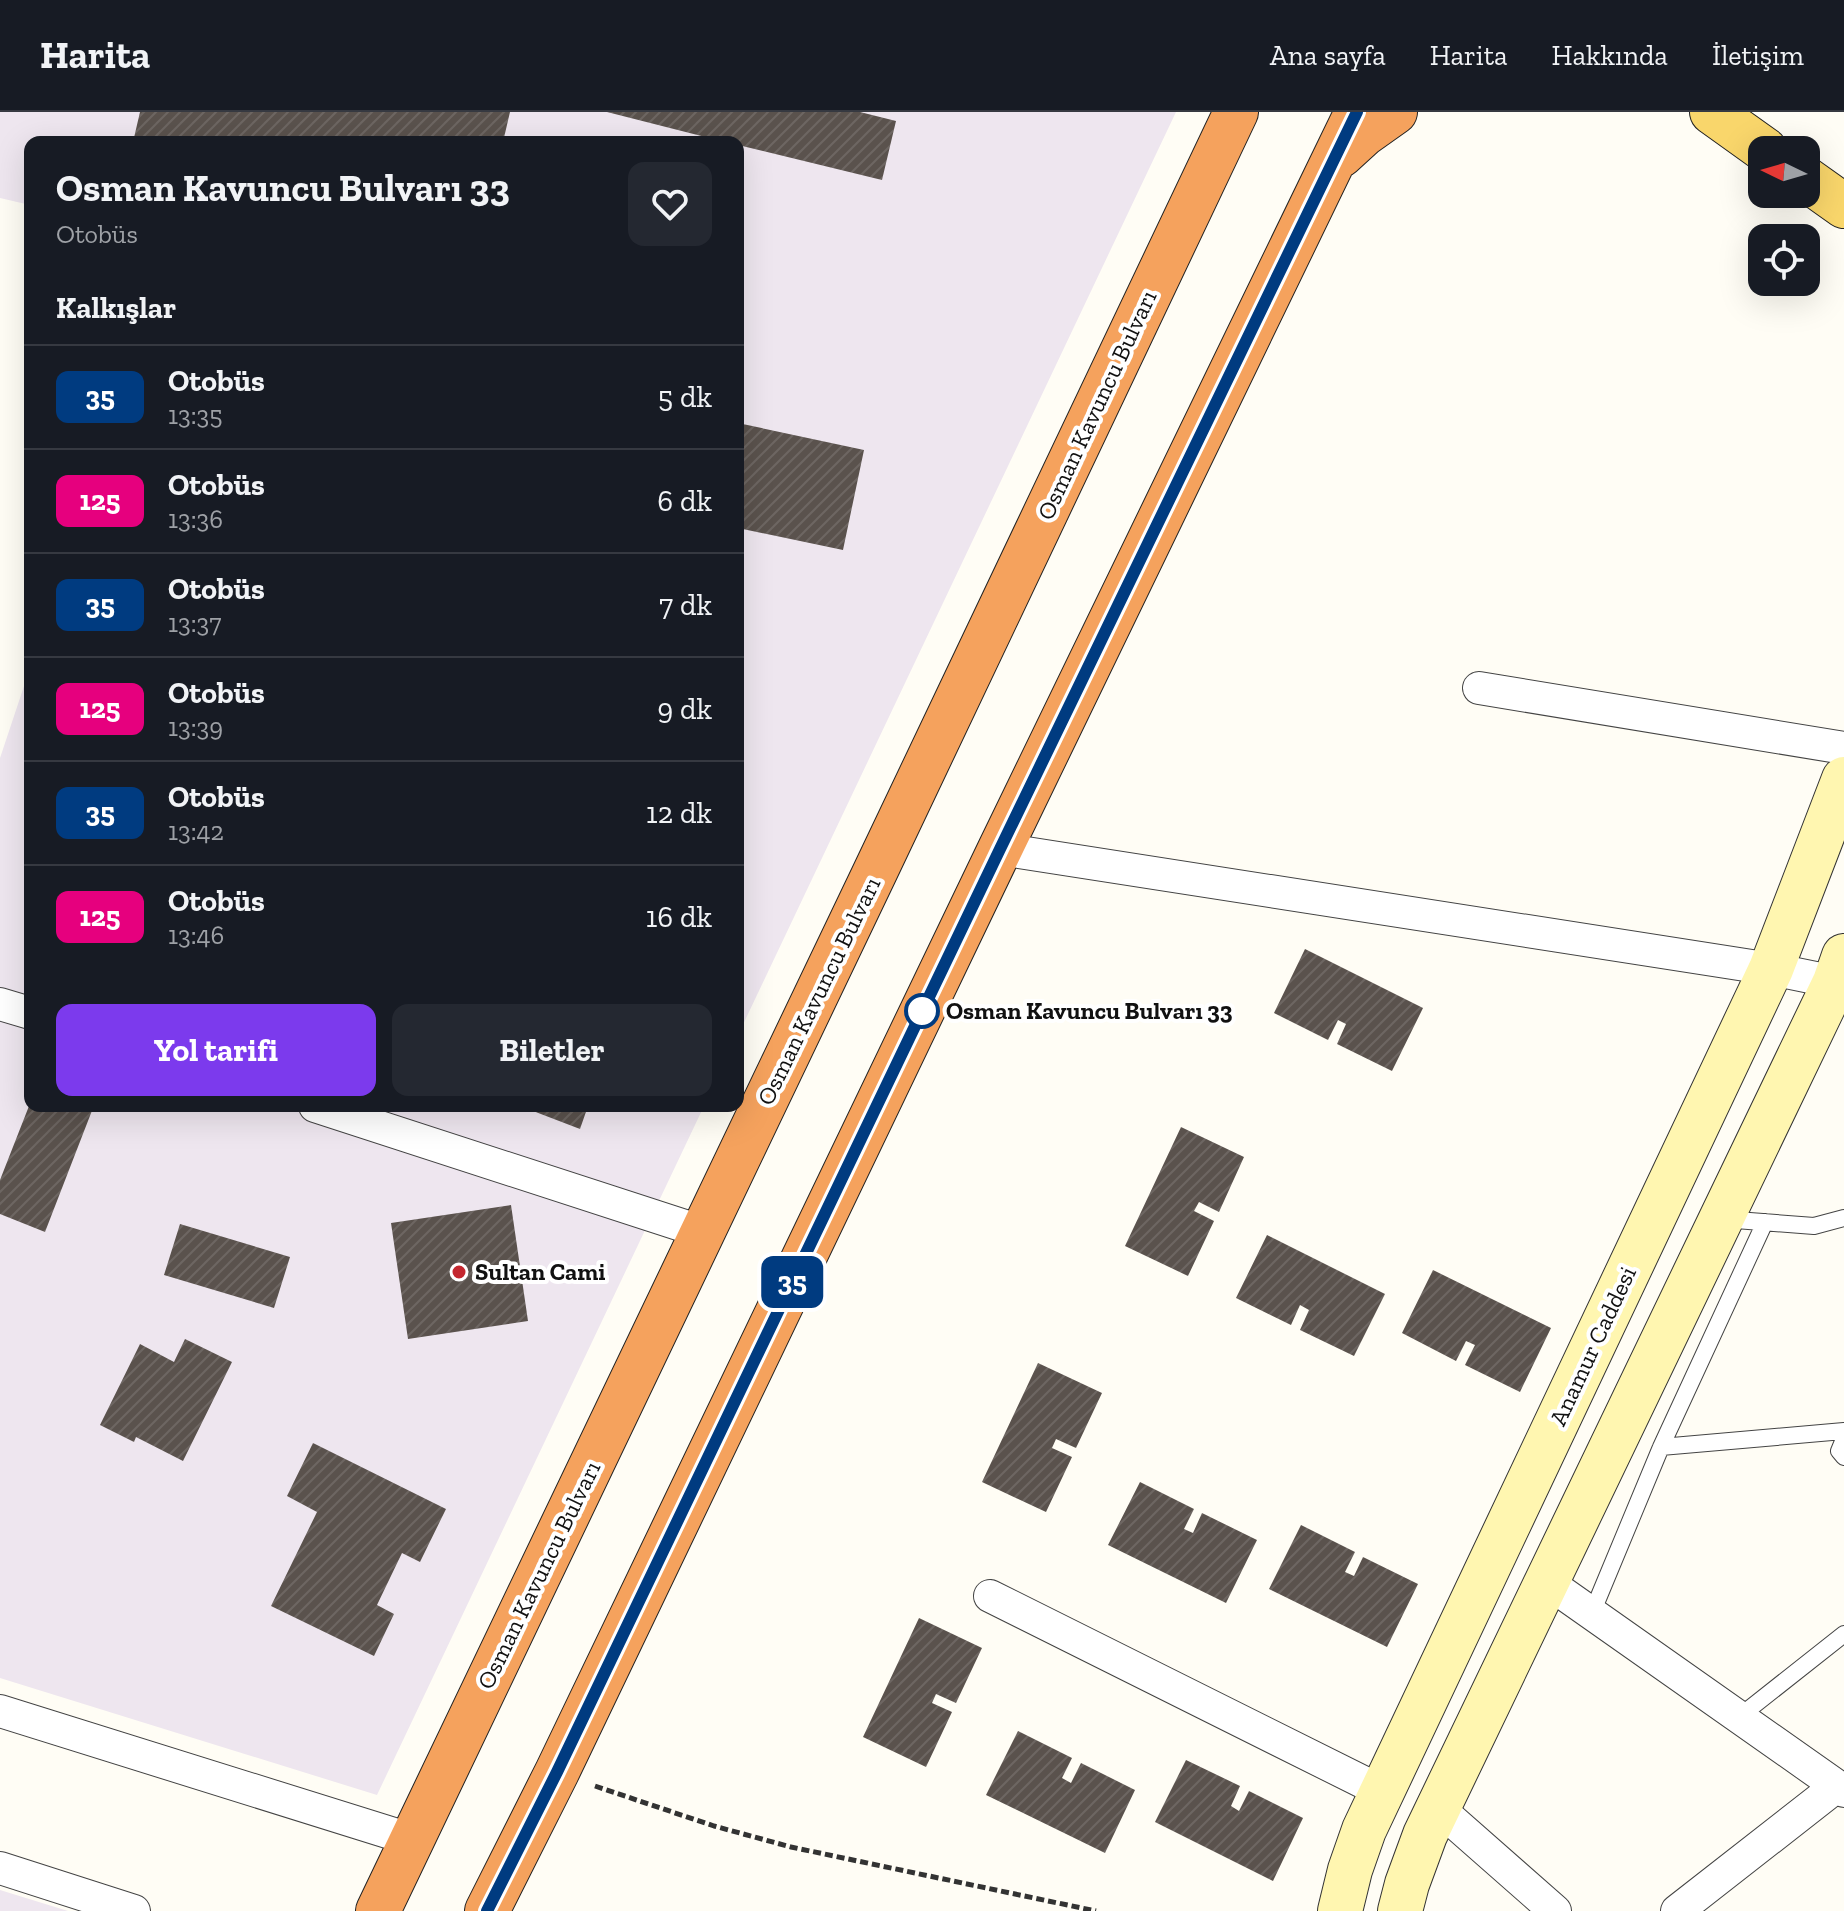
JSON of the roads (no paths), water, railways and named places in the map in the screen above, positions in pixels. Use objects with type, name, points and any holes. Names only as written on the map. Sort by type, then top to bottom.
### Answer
[{"type":"highway","name":"Osman Kavuncu Bulvarı","points":[[378,1911],[1236,112]]},
{"type":"highway","points":[[487,1911],[557,1772],[1357,112]]},
{"type":"highway","points":[[1333,162],[1395,112]]},
{"type":"main road","points":[[1712,112],[1748,138]]},
{"type":"main road","points":[[1820,189],[1844,206]]},
{"type":"street","points":[[1479,688],[1844,748]]},
{"type":"street","name":"Anamur Caddesi","points":[[1340,1911],[1364,1830],[1771,969],[1844,779]]},
{"type":"street","points":[[1000,849],[1841,978],[1425,1835],[1400,1911]]},
{"type":"street","points":[[0,1004],[24,1011]]},
{"type":"street","points":[[333,1112],[703,1232]]},
{"type":"street","points":[[1547,1582],[1840,1788],[1677,1911]]},
{"type":"street","points":[[990,1596],[1383,1792]]},
{"type":"street","points":[[0,1711],[413,1840]]},
{"type":"street","points":[[1438,1808],[1555,1911]]},
{"type":"street","points":[[0,1868],[134,1911]]},
{"type":"lane","points":[[1722,1219],[1814,1226],[1844,1218]]},
{"type":"lane","points":[[1592,1613],[1661,1447],[1765,1222]]},
{"type":"lane","points":[[1661,1447],[1844,1431]]},
{"type":"lane","points":[[1844,1439],[1839,1451],[1844,1457]]},
{"type":"lane","points":[[1739,1717],[1844,1634]]},
{"type":"place","name":"Osman Kavuncu Bulvarı 33","points":[[922,1011]]},
{"type":"place","name":"Sultan Cami","points":[[459,1272]]}]
